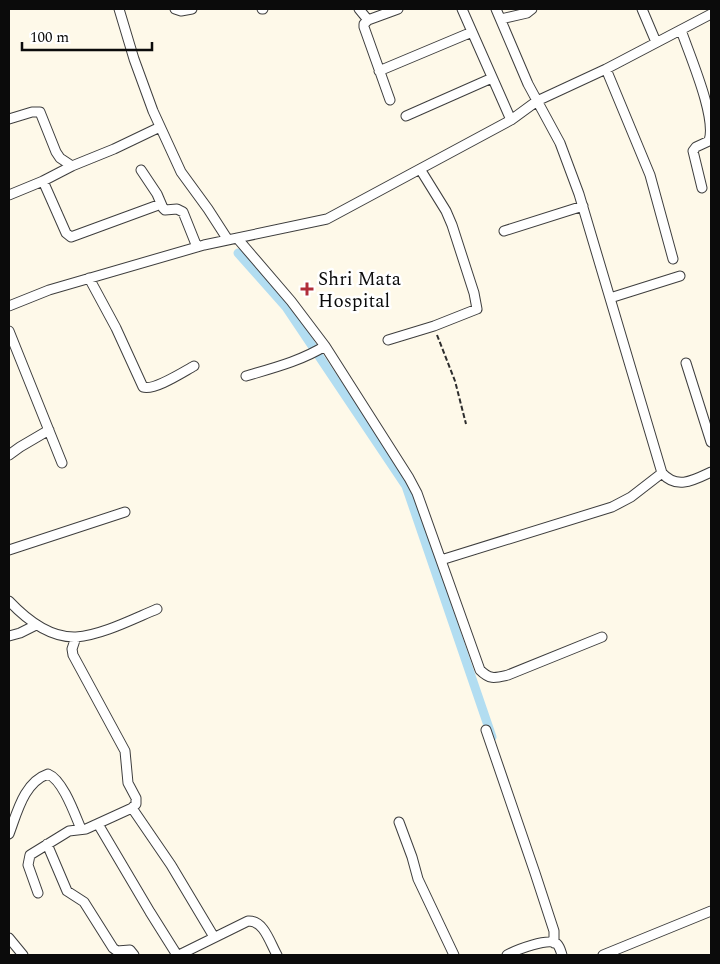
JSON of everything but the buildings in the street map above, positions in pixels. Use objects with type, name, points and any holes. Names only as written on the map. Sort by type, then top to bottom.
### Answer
[{"type":"street","points":[[119,9],[134,59],[160,127],[181,172],[232,239],[291,301],[410,478],[480,670],[486,676],[494,678],[508,675],[602,636]]},
{"type":"street","points":[[175,9],[181,11],[192,9]]},
{"type":"street","points":[[359,9],[368,20]]},
{"type":"street","points":[[390,100],[365,32],[364,24],[368,20],[398,9]]},
{"type":"street","points":[[462,9],[511,120]]},
{"type":"street","points":[[496,9],[536,101],[560,143],[583,206],[662,473],[667,480],[681,483],[689,482],[711,472]]},
{"type":"street","points":[[501,19],[527,13],[532,9]]},
{"type":"street","points":[[642,9],[656,42]]},
{"type":"street","points":[[9,306],[49,290],[197,247],[327,219],[511,120],[536,101],[606,69],[711,14]]},
{"type":"street","points":[[681,30],[705,99],[709,120],[710,140],[696,147],[693,151],[702,188]]},
{"type":"street","points":[[379,71],[472,32]]},
{"type":"street","points":[[606,69],[650,175],[673,258]]},
{"type":"street","points":[[406,116],[492,78]]},
{"type":"street","points":[[9,119],[32,112],[40,112],[56,152],[60,158],[72,166]]},
{"type":"street","points":[[9,194],[44,181],[72,166],[160,127]]},
{"type":"street","points":[[388,340],[434,326],[477,309],[452,225],[446,211],[420,169]]},
{"type":"street","points":[[141,170],[165,210],[181,210],[197,247]]},
{"type":"street","points":[[44,181],[66,233],[72,237],[161,204]]},
{"type":"street","points":[[504,231],[583,206]]},
{"type":"street","points":[[610,298],[680,276]]},
{"type":"street","points":[[89,278],[116,328],[143,387],[148,389],[156,386],[194,366]]},
{"type":"street","points":[[9,331],[62,463]]},
{"type":"street","points":[[246,376],[284,365],[321,348]]},
{"type":"street","points":[[686,363],[711,442]]},
{"type":"street","points":[[9,455],[49,430]]},
{"type":"street","points":[[441,560],[612,507],[631,497],[662,473]]},
{"type":"street","points":[[9,550],[125,512]]},
{"type":"street","points":[[9,601],[21,614],[36,624],[57,635],[76,637],[118,626],[157,609]]},
{"type":"street","points":[[9,636],[20,633],[36,624]]},
{"type":"street","points":[[38,893],[28,865],[30,855],[69,831],[86,829],[132,808],[136,804],[136,798],[128,783],[126,752],[73,655],[72,649],[76,637]]},
{"type":"street","points":[[486,730],[554,931],[554,943]]},
{"type":"street","points":[[9,834],[26,792],[44,775],[48,774],[56,779],[68,799],[81,829]]},
{"type":"street","points":[[132,808],[172,865],[214,937]]},
{"type":"street","points":[[399,822],[418,879],[454,955]]},
{"type":"street","points":[[98,824],[178,955],[248,921],[255,920],[260,924],[276,955]]},
{"type":"street","points":[[48,844],[67,891],[84,902],[113,948],[117,951],[130,950],[134,955]]},
{"type":"street","points":[[604,955],[711,911]]},
{"type":"street","points":[[9,938],[23,955]]},
{"type":"street","points":[[507,955],[545,942],[554,943],[562,955]]},
{"type":"path","points":[[434,326],[455,381],[466,424]]},
{"type":"waterway","points":[[238,253],[286,307],[406,486],[492,737]]},
{"type":"place","name":"Shri Mata Hospital","points":[[307,289]]}]
